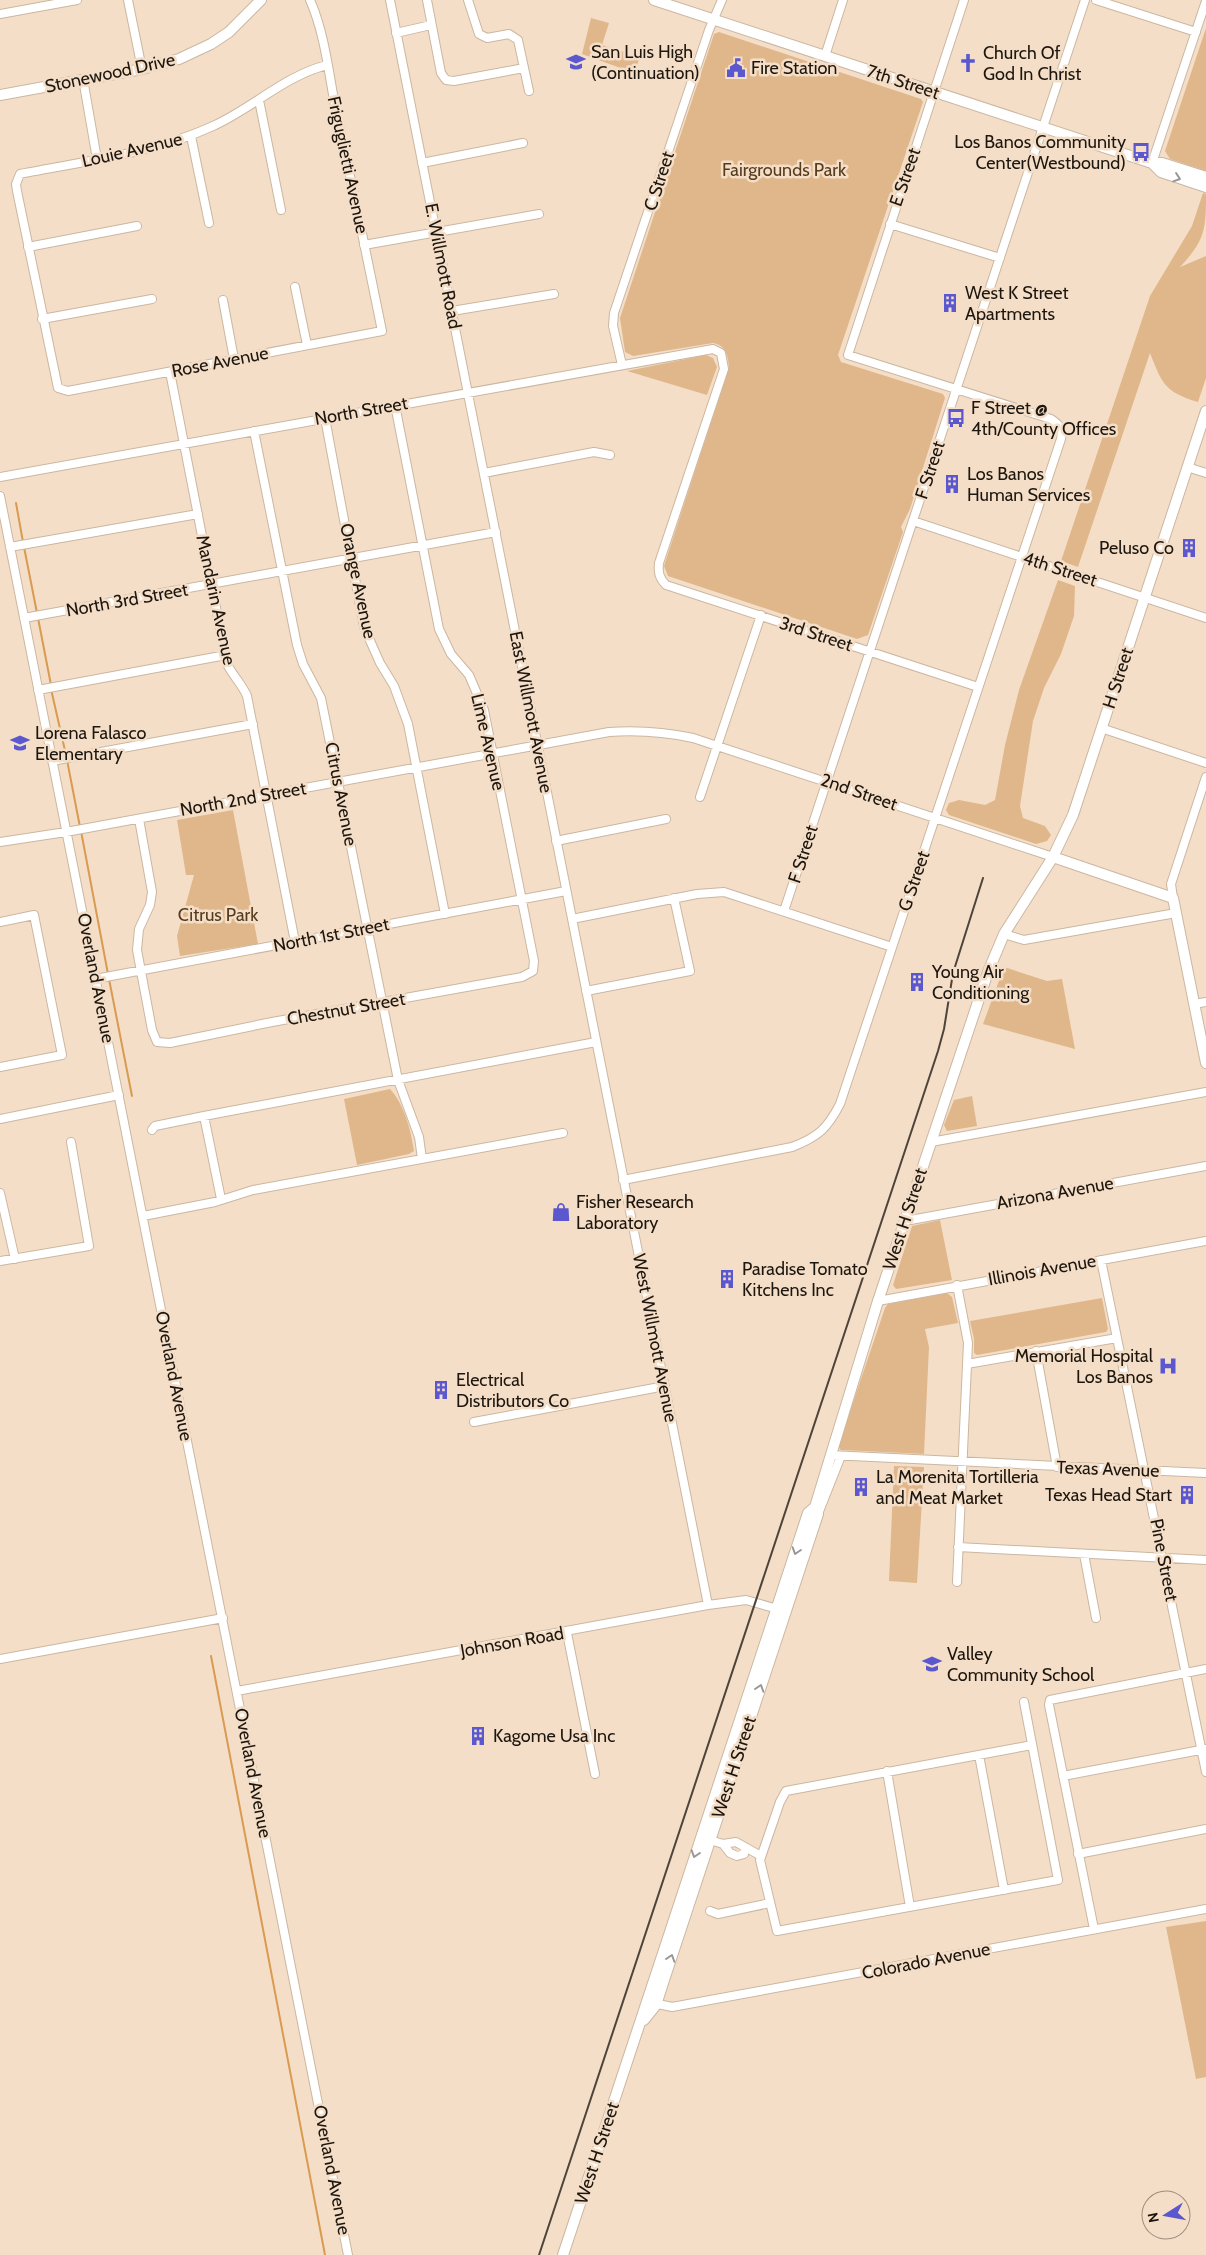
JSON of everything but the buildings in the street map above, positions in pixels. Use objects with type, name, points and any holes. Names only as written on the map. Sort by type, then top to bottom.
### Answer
[{"type":"street","points":[[0,14],[77,0]]},
{"type":"street","points":[[128,0],[142,69]]},
{"type":"street","name":"Stonewood Drive","points":[[0,96],[142,69],[178,59],[211,44],[243,20],[261,0]]},
{"type":"street","name":"Friguglietti Avenue","points":[[310,0],[318,20],[382,331]]},
{"type":"street","name":"E. Willmott Road","points":[[390,0],[496,532]]},
{"type":"street","points":[[427,0],[441,73],[446,80],[454,81],[524,68]]},
{"type":"street","points":[[468,0],[479,34],[486,38],[509,34],[516,37],[529,91]]},
{"type":"street","name":"7th Street","points":[[654,0],[1152,163],[1162,163],[1206,177]]},
{"type":"street","name":"C Street","points":[[622,365],[613,326],[614,313],[722,0]]},
{"type":"street","points":[[825,56],[843,0]]},
{"type":"street","name":"E Street","points":[[956,389],[848,355],[964,0]]},
{"type":"street","name":"F Street","points":[[784,911],[1085,0]]},
{"type":"street","points":[[1096,0],[1196,32]]},
{"type":"street","points":[[1152,163],[1206,1]]},
{"type":"street","points":[[396,33],[432,26]]},
{"type":"street","name":"Louie Avenue","points":[[28,246],[16,184],[20,174],[152,148],[191,136],[259,100],[292,77],[327,65]]},
{"type":"street","points":[[83,79],[97,159]]},
{"type":"street","points":[[259,100],[281,210]]},
{"type":"street","points":[[191,136],[209,223]]},
{"type":"street","points":[[422,163],[523,143]]},
{"type":"street","name":"7th Street","points":[[1152,163],[1161,172],[1206,187]]},
{"type":"street","points":[[364,245],[436,231],[446,232],[539,214]]},
{"type":"street","points":[[890,224],[1000,258]]},
{"type":"street","points":[[137,226],[28,246],[42,319],[152,299]]},
{"type":"street","points":[[295,287],[307,345]]},
{"type":"street","points":[[452,311],[554,294]]},
{"type":"street","points":[[223,300],[234,359]]},
{"type":"street","name":"Rose Avenue","points":[[42,319],[58,388],[68,391],[382,331]]},
{"type":"street","name":"North Street","points":[[0,477],[709,348],[721,353],[724,370],[659,563],[659,575]]},
{"type":"street","name":"Mandarin Avenue","points":[[170,372],[226,655],[233,678],[244,689],[247,696],[295,942]]},
{"type":"street","name":"G Street","points":[[623,1180],[792,1147],[807,1141],[821,1132],[830,1123],[840,1104],[1062,431],[1058,424],[1051,419],[956,389]]},
{"type":"street","name":"Lime Avenue","points":[[395,405],[439,628],[451,654],[470,675],[478,692],[493,754],[522,900],[534,961],[533,971]]},
{"type":"street","name":"H Street","points":[[1004,934],[1053,857],[1073,815],[1206,411]]},
{"type":"street","name":"Orange Avenue","points":[[325,418],[364,627],[374,651],[403,704],[445,914]]},
{"type":"street","name":"Citrus Avenue","points":[[254,431],[298,652],[321,698],[398,1080],[416,1130],[422,1159]]},
{"type":"street","points":[[484,473],[594,452],[610,454]]},
{"type":"street","points":[[1187,467],[1206,473]]},
{"type":"street","name":"Overland Avenue","points":[[0,496],[348,2255]]},
{"type":"street","points":[[10,547],[198,514]]},
{"type":"street","name":"4th Street","points":[[913,521],[1206,618]]},
{"type":"street","name":"North 3rd Street","points":[[24,618],[496,532]]},
{"type":"street","name":"East Willmott Avenue","points":[[496,532],[572,919]]},
{"type":"street","name":"3rd Street","points":[[659,575],[666,585],[978,687]]},
{"type":"street","points":[[700,798],[761,615]]},
{"type":"street","points":[[38,690],[226,655]]},
{"type":"street","points":[[52,761],[253,724]]},
{"type":"street","points":[[1102,728],[1206,763]]},
{"type":"street","name":"2nd Street","points":[[538,745],[609,732],[635,730],[672,733],[826,781],[1173,898]]},
{"type":"street","name":"North 2nd Street","points":[[0,842],[139,819],[538,745]]},
{"type":"street","points":[[1206,777],[1172,884],[1173,898],[1206,1063]]},
{"type":"street","points":[[139,819],[152,892],[150,905],[138,936],[141,970]]},
{"type":"street","points":[[556,841],[666,819]]},
{"type":"street","name":"North 1st Street","points":[[95,979],[566,891]]},
{"type":"street","points":[[572,919],[674,898],[724,892],[892,947]]},
{"type":"street","points":[[586,991],[690,971],[674,898]]},
{"type":"street","points":[[1004,934],[1024,940],[1176,913]]},
{"type":"street","points":[[0,922],[34,915],[62,1055],[0,1067]]},
{"type":"street","name":"West Willmott Avenue","points":[[572,919],[708,1605]]},
{"type":"street","name":"West H Street","points":[[563,2255],[641,2023],[651,2003],[816,1510],[830,1455],[878,1301],[974,1013],[1004,934]]},
{"type":"street","name":"Chestnut Street","points":[[141,970],[152,1030],[157,1042],[170,1043],[522,977],[533,971]]},
{"type":"street","points":[[1194,1004],[1206,1002]]},
{"type":"street","points":[[152,1130],[155,1126],[204,1116],[596,1042]]},
{"type":"street","points":[[931,1142],[1206,1092]]},
{"type":"street","points":[[0,1119],[119,1096]]},
{"type":"street","points":[[204,1116],[221,1199]]},
{"type":"street","points":[[143,1216],[215,1202],[252,1190],[563,1133]]},
{"type":"street","points":[[0,1261],[89,1246],[71,1142]]},
{"type":"street","name":"Arizona Avenue","points":[[905,1221],[1206,1166]]},
{"type":"street","points":[[0,1193],[15,1259]]},
{"type":"street","name":"Illinois Avenue","points":[[878,1301],[957,1285],[1206,1241]]},
{"type":"street","name":"Pine Street","points":[[1101,1260],[1186,1672],[1204,1750],[1206,1772]]},
{"type":"street","points":[[957,1285],[967,1336],[957,1582]]},
{"type":"street","points":[[966,1364],[1117,1338]]},
{"type":"street","points":[[1036,1351],[1057,1467]]},
{"type":"street","points":[[474,1422],[664,1386]]},
{"type":"street","name":"Texas Avenue","points":[[830,1455],[1206,1473]]},
{"type":"street","points":[[816,1510],[841,1456]]},
{"type":"street","points":[[958,1547],[1206,1560]]},
{"type":"street","points":[[1084,1554],[1096,1618]]},
{"type":"street","name":"Johnson Road","points":[[237,1691],[708,1605],[746,1600],[781,1610]]},
{"type":"street","points":[[0,1659],[223,1618]]},
{"type":"street","points":[[567,1632],[595,1774]]},
{"type":"street","points":[[1094,1929],[1049,1705],[1050,1700],[1206,1669]]},
{"type":"street","points":[[1024,1702],[1058,1880],[776,1931],[759,1855],[786,1791],[1032,1746]]},
{"type":"street","points":[[1063,1776],[1204,1750]]},
{"type":"street","points":[[979,1755],[1004,1890]]},
{"type":"street","points":[[887,1771],[910,1907]]},
{"type":"street","points":[[1078,1854],[1206,1829]]},
{"type":"street","points":[[705,1838],[723,1844],[736,1842],[744,1851],[759,1855]]},
{"type":"street","points":[[723,1844],[733,1855],[744,1851]]},
{"type":"street","points":[[710,1911],[718,1914],[770,1904]]},
{"type":"street","name":"Colorado Avenue","points":[[651,2003],[672,2007],[682,2006],[1206,1910]]},
{"type":"green space","points":[[591,18],[609,23],[602,45],[640,57],[634,73],[582,54]]},
{"type":"green space","points":[[1206,28],[1206,171],[1170,159],[1165,151]]},
{"type":"green space","name":"Fairgrounds Park","points":[[719,32],[921,99],[923,102],[838,355],[841,362],[943,394],[945,398],[910,509],[901,527],[903,532],[868,635],[857,639],[668,576],[664,566],[729,367],[728,359],[724,349],[713,343],[633,356],[625,352],[620,318],[714,34]]},
{"type":"green space","points":[[1203,193],[1206,194],[1206,206],[1202,234],[1195,249],[1180,267],[1206,256],[1206,378],[1198,402],[1178,394],[1166,385],[1161,379],[1150,353],[1078,567],[1061,561],[1150,296],[1192,226]]},
{"type":"green space","points":[[706,355],[713,358],[717,367],[707,395],[627,371]]},
{"type":"green space","points":[[1058,580],[1075,586],[1074,616],[1061,654],[1044,688],[1033,721],[1020,806],[1023,818],[1045,826],[1051,835],[1047,841],[1036,844],[949,815],[946,810],[949,803],[959,800],[985,805],[995,800],[1005,745],[1019,690]]},
{"type":"green space","name":"Citrus Park","points":[[233,810],[258,944],[180,956],[177,936],[194,875],[186,875],[177,820]]},
{"type":"green space","points":[[1004,967],[1047,981],[1062,979],[1075,1049],[983,1024]]},
{"type":"green space","points":[[390,1089],[399,1102],[406,1118],[414,1151],[409,1154],[357,1165],[344,1099]]},
{"type":"green space","points":[[972,1096],[977,1126],[947,1131],[944,1125],[954,1100]]},
{"type":"green space","points":[[940,1220],[952,1280],[896,1289],[893,1285],[912,1226]]},
{"type":"green space","points":[[947,1293],[952,1297],[958,1323],[925,1329],[929,1347],[924,1454],[841,1450],[838,1447],[885,1308],[888,1304]]},
{"type":"green space","points":[[1102,1298],[1108,1329],[1106,1332],[977,1355],[974,1353],[974,1339],[970,1321]]},
{"type":"green space","points":[[894,1466],[924,1467],[917,1583],[889,1581]]},
{"type":"green space","points":[[1206,1921],[1206,2077],[1196,2079],[1166,1927]]},
{"type":"waterway","points":[[16,503],[23,542]]},
{"type":"waterway","points":[[24,547],[37,613]]},
{"type":"waterway","points":[[38,618],[51,685]]},
{"type":"waterway","points":[[51,689],[66,755]]},
{"type":"waterway","points":[[67,760],[80,827]]},
{"type":"waterway","points":[[81,831],[108,974]]},
{"type":"waterway","points":[[109,979],[132,1096]]},
{"type":"waterway","points":[[211,1656],[325,2255]]},
{"type":"railway","points":[[539,2255],[938,1051],[944,1029],[953,973],[983,878]]},
{"type":"place","name":"San Luis High (Continuation)","points":[[576,62]]},
{"type":"place","name":"Church Of God In Christ","points":[[968,63]]},
{"type":"place","name":"Fire Station","points":[[736,68]]},
{"type":"place","name":"Los Banos Community Center(Westbound)","points":[[1141,152]]},
{"type":"place","name":"West K Street Apartments","points":[[950,303]]},
{"type":"place","name":"F Street @ 4th/County Offices","points":[[956,418]]},
{"type":"place","name":"Los Banos Human Services","points":[[952,484]]},
{"type":"place","name":"Peluso Co","points":[[1189,548]]},
{"type":"place","name":"Lorena Falasco Elementary","points":[[20,743]]},
{"type":"place","name":"Young Air Conditioning","points":[[917,982]]},
{"type":"place","name":"Fisher Research Laboratory","points":[[561,1212]]},
{"type":"place","name":"Paradise Tomato Kitchens Inc","points":[[727,1279]]},
{"type":"place","name":"Memorial Hospital Los Banos","points":[[1168,1366]]},
{"type":"place","name":"Electrical Distributors Co","points":[[441,1390]]},
{"type":"place","name":"La Morenita Tortilleria and Meat Market","points":[[861,1487]]},
{"type":"place","name":"Texas Head Start","points":[[1187,1495]]},
{"type":"place","name":"Valley Community School","points":[[932,1664]]},
{"type":"place","name":"Kagome Usa Inc","points":[[478,1736]]}]
